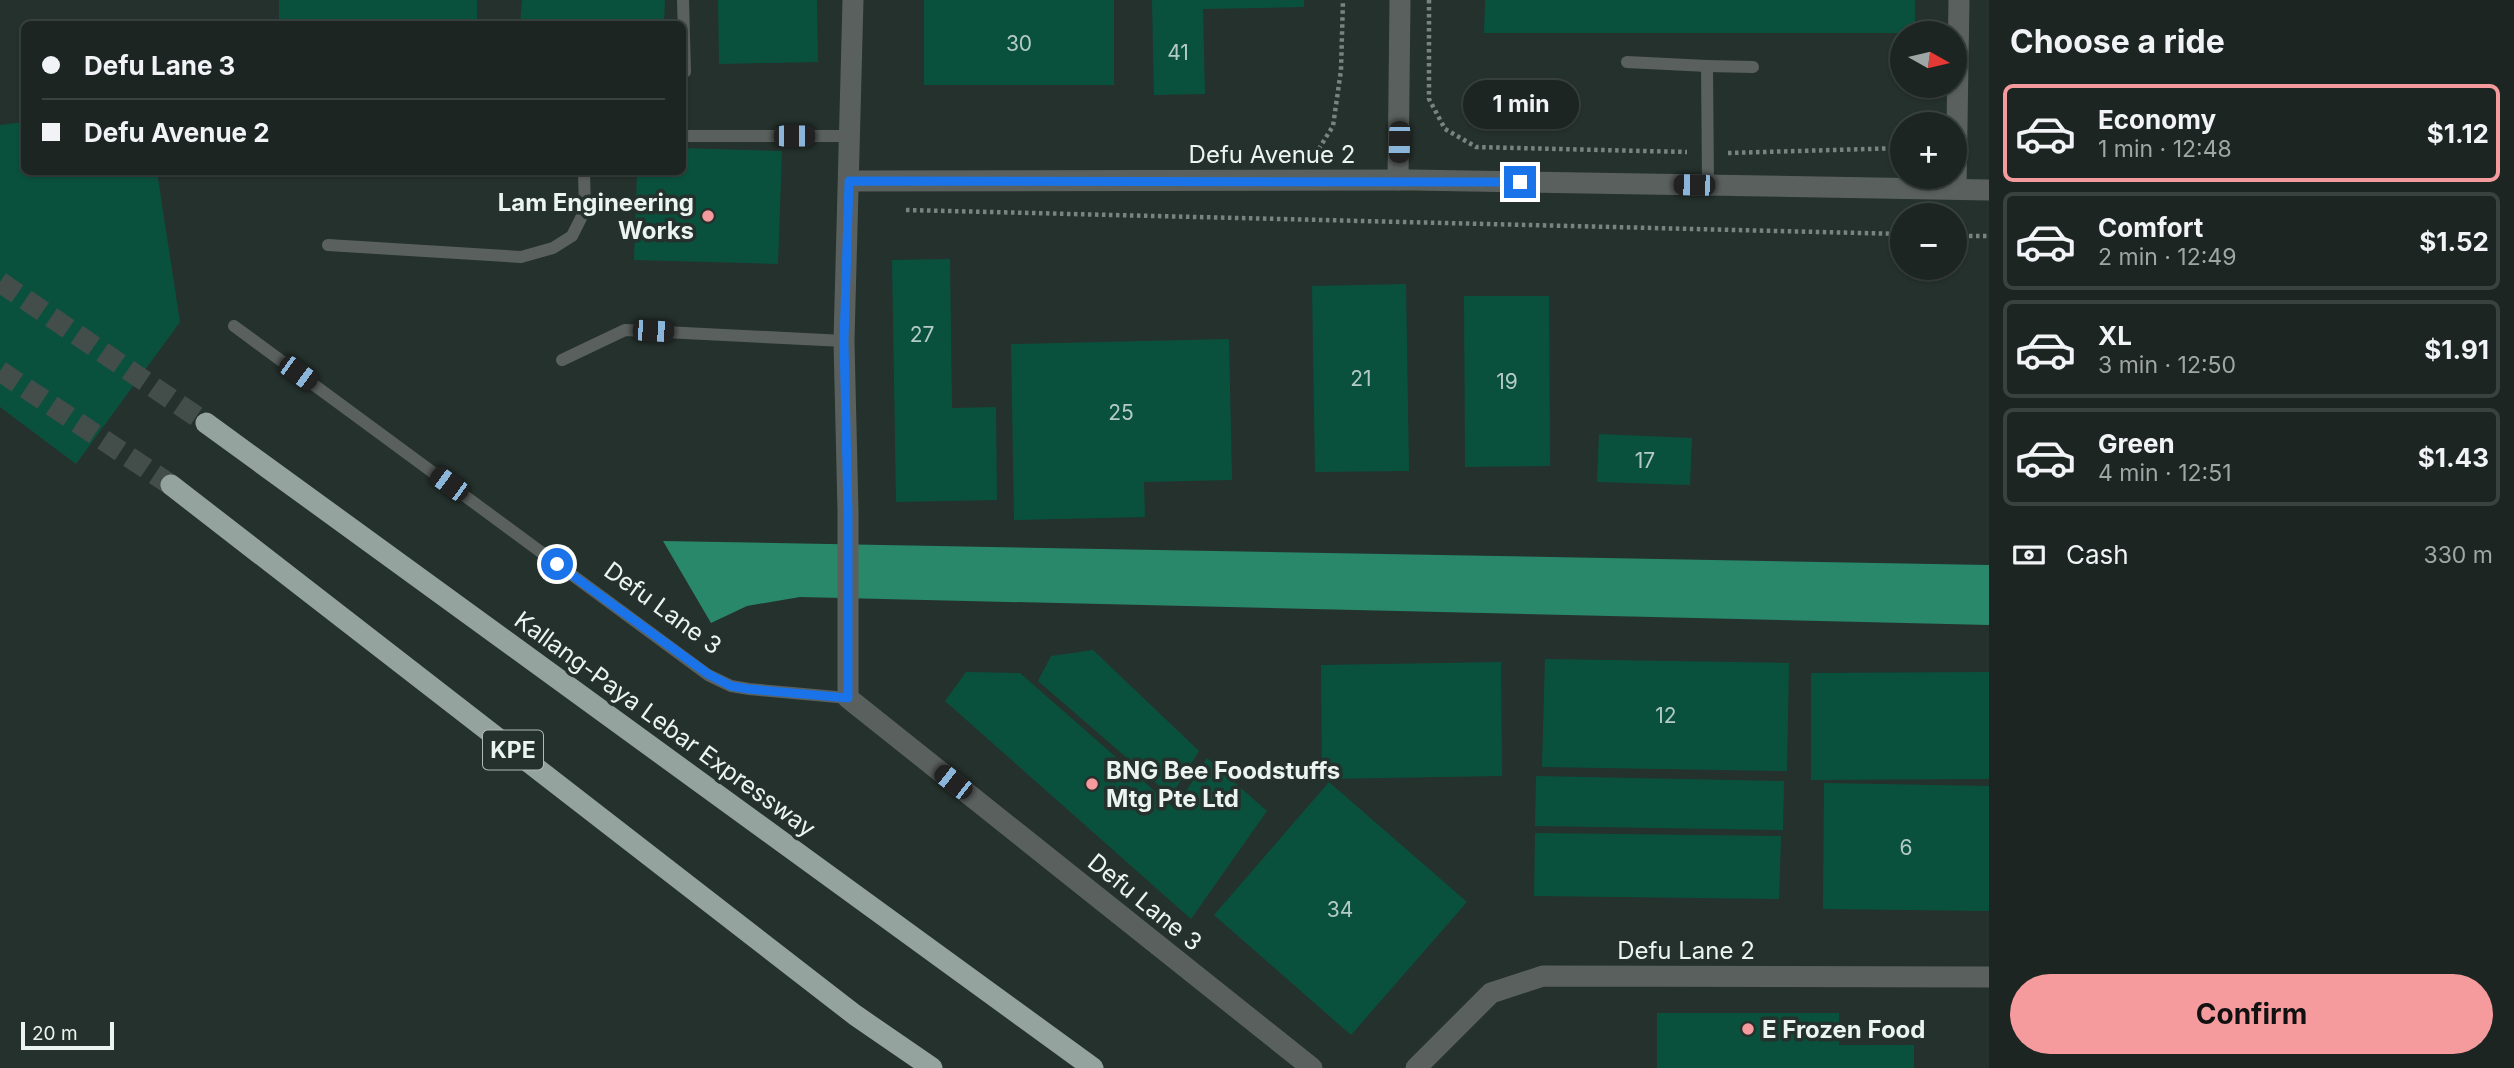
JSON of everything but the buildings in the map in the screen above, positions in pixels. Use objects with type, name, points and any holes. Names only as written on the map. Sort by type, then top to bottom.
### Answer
[{"type":"highway","name":"Kallang-Paya Lebar Expressway","points":[[206,423],[1093,1068]]},
{"type":"highway","name":"KPE","points":[[171,485],[855,1015],[932,1068]]},
{"type":"street","points":[[848,698],[844,341],[853,0]]},
{"type":"street","points":[[1398,180],[1400,0]]},
{"type":"street","points":[[1957,112],[1959,0]]},
{"type":"street","name":"Defu Avenue 2","points":[[849,181],[1398,180],[1890,188]]},
{"type":"street","name":"Defu Avenue 2","points":[[1956,189],[1989,190]]},
{"type":"street","name":"Defu Lane 3","points":[[848,698],[1312,1068]]},
{"type":"street","name":"Defu Lane 2","points":[[1416,1068],[1491,993],[1543,976],[1989,977]]},
{"type":"lane","points":[[682,0],[683,21]]},
{"type":"lane","points":[[1627,62],[1753,68]]},
{"type":"lane","points":[[1707,66],[1708,185]]},
{"type":"lane","points":[[686,136],[850,136]]},
{"type":"lane","points":[[328,245],[521,257],[553,248],[572,236],[585,210],[584,175]]},
{"type":"lane","name":"Defu Lane 3","points":[[234,326],[708,674],[740,688],[848,698]]},
{"type":"lane","points":[[562,360],[625,330],[844,341]]},
{"type":"path","points":[[1305,160],[1315,157],[1334,126],[1341,70],[1343,0]]},
{"type":"path","points":[[1429,0],[1429,99],[1445,129],[1476,147],[1708,153],[1890,148]]},
{"type":"path","points":[[896,209],[1890,234]]},
{"type":"path","points":[[1967,236],[1989,236]]},
{"type":"shaded area","points":[[663,541],[1989,565],[1989,625],[800,597],[747,606],[711,623]]},
{"type":"tunnel","points":[[0,282],[206,423]]},
{"type":"tunnel","points":[[0,371],[171,485]]},
{"type":"place","name":"Lam Engineering Works","points":[[708,216]]},
{"type":"place","name":"BNG Bee Foodstuffs Mtg Pte Ltd","points":[[1092,784]]},
{"type":"place","name":"E Frozen Food","points":[[1748,1029]]},
{"type":"route","points":[[557,564],[708,674],[731,686],[848,698],[844,341],[849,181],[1520,182]]}]
